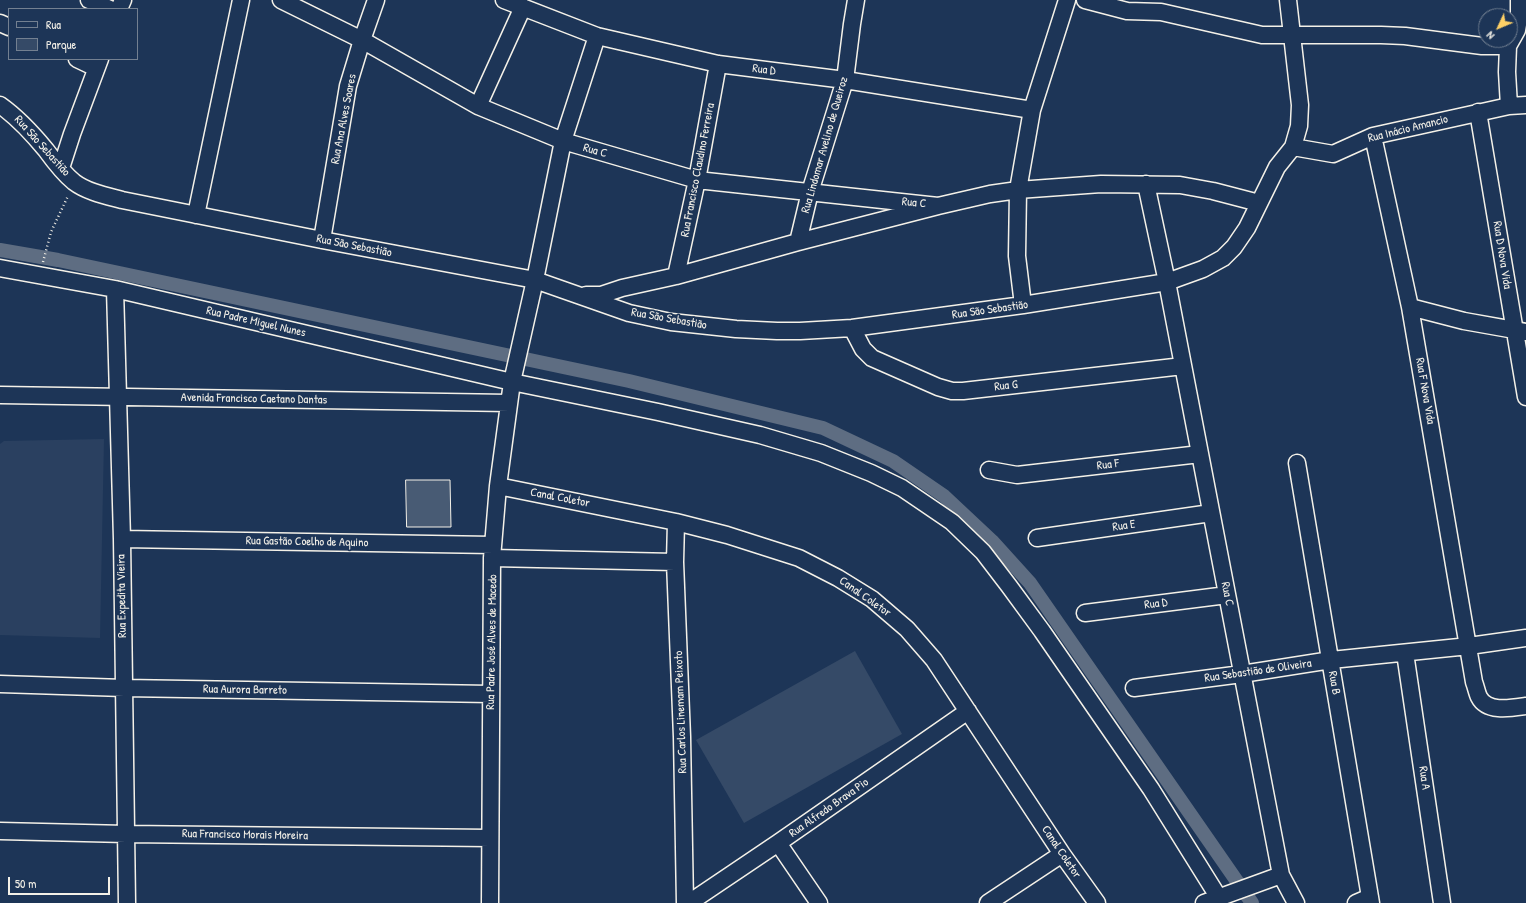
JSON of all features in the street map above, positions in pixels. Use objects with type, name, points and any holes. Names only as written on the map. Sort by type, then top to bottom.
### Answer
[{"type":"street","points":[[89,0],[108,8]]},
{"type":"street","points":[[196,215],[241,0]]},
{"type":"street","name":"Rua C","points":[[282,0],[362,40],[478,106],[563,141],[697,180],[938,206]]},
{"type":"street","name":"Rua Ana Alves Soares","points":[[322,240],[348,86],[376,0]]},
{"type":"street","name":"Rua D","points":[[504,0],[597,36],[718,64],[846,80],[1032,110]]},
{"type":"street","name":"Rua Lindomar Avelino de Queiroz","points":[[798,242],[810,192],[846,80],[856,0]]},
{"type":"street","points":[[1023,305],[1017,256],[1018,190],[1032,110],[1067,0]]},
{"type":"street","points":[[1085,0],[1129,5],[1262,35],[1292,34],[1405,36],[1478,45]]},
{"type":"street","points":[[1288,0],[1300,105],[1299,126],[1293,148]]},
{"type":"street","points":[[1518,0],[1522,19]]},
{"type":"street","points":[[478,106],[523,7]]},
{"type":"street","name":"Rua Padre José Alves de Macedo","points":[[490,903],[493,551],[498,486],[514,376],[563,141],[597,36]]},
{"type":"street","points":[[1508,48],[1507,72],[1509,106]]},
{"type":"street","points":[[61,168],[98,63],[82,60]]},
{"type":"street","name":"Rua Francisco Claudino Ferreira","points":[[676,276],[697,180],[718,64]]},
{"type":"street","name":"Rua São Sebastião","points":[[0,105],[11,113],[36,138],[75,182],[96,193],[122,200],[322,240],[535,280],[629,313],[671,322],[736,330],[777,332],[852,328],[1023,305],[1167,282],[1203,269],[1223,258],[1234,247],[1259,204],[1277,167],[1293,148]]},
{"type":"street","name":"Rua Inácio Amancio","points":[[1293,148],[1333,154],[1373,136],[1478,112],[1509,106],[1526,105]]},
{"type":"street","name":"Rua D Nova Vida","points":[[1478,112],[1520,330],[1526,397]]},
{"type":"street","name":"Rua F Nova Vida","points":[[1373,136],[1410,308],[1474,682],[1479,698],[1486,704],[1495,708],[1526,706]]},
{"type":"street","points":[[578,295],[601,295],[622,288],[676,276],[798,242],[938,206],[990,194],[1018,190],[1101,184],[1180,185],[1207,190],[1259,204]]},
{"type":"street","name":"Rua C","points":[[1146,184],[1167,282],[1280,875],[1296,903]]},
{"type":"street","name":"Rua Padre Miguel Nunes","points":[[0,268],[115,289],[514,376],[752,434],[822,453],[871,473],[902,488],[952,522],[983,552],[1042,631],[1225,896]]},
{"type":"street","name":"Rua Expedita Vieira","points":[[115,289],[122,539],[126,903]]},
{"type":"street","points":[[1410,308],[1520,330]]},
{"type":"street","name":"Rua G","points":[[852,328],[863,349],[872,358],[938,387],[952,391],[1183,366]]},
{"type":"street","name":"Avenida Francisco Caetano Dantas","points":[[0,395],[509,403]]},
{"type":"street","name":"Rua F","points":[[989,470],[1017,475],[1200,454]]},
{"type":"street","name":"Rua B","points":[[1297,463],[1331,660],[1366,901]]},
{"type":"street","name":"Canal Coletor","points":[[498,486],[676,522],[727,535],[799,558],[838,578],[872,599],[907,629],[934,660],[1062,854],[1097,903]]},
{"type":"street","name":"Rua E","points":[[1037,538],[1211,514]]},
{"type":"street","name":"Rua Carlos Linemam Peixoto","points":[[676,522],[675,562],[682,737],[685,903]]},
{"type":"street","name":"Rua Gastão Coelho de Aquino","points":[[122,539],[493,551],[675,562]]},
{"type":"street","name":"Rua D","points":[[1085,613],[1227,595]]},
{"type":"street","name":"Rua Sebastião de Oliveira","points":[[1134,688],[1242,674],[1331,660],[1469,646],[1526,638]]},
{"type":"street","name":"Rua A","points":[[1405,653],[1442,903]]},
{"type":"street","name":"Rua Aurora Barreto","points":[[0,684],[124,688],[491,694]]},
{"type":"street","name":"Rua Alfredo Brava Pio","points":[[689,903],[968,711]]},
{"type":"street","name":"Rua Francisco Morais Moreira","points":[[0,831],[490,838]]},
{"type":"street","points":[[778,843],[819,903]]},
{"type":"street","points":[[988,903],[1062,854]]},
{"type":"street","points":[[1204,903],[1280,875]]},
{"type":"path","points":[[42,267],[51,232],[75,182]]},
{"type":"shaded area","points":[[104,439],[100,638],[0,635],[0,444],[4,441]]},
{"type":"green space","points":[[855,651],[902,734],[744,823],[696,740]]},
{"type":"building","points":[[406,480],[450,480],[451,527],[407,527]]},
{"type":"waterway","points":[[0,250],[58,260],[629,381],[823,428],[893,461],[944,496],[992,541],[1030,583],[1252,903]]}]
